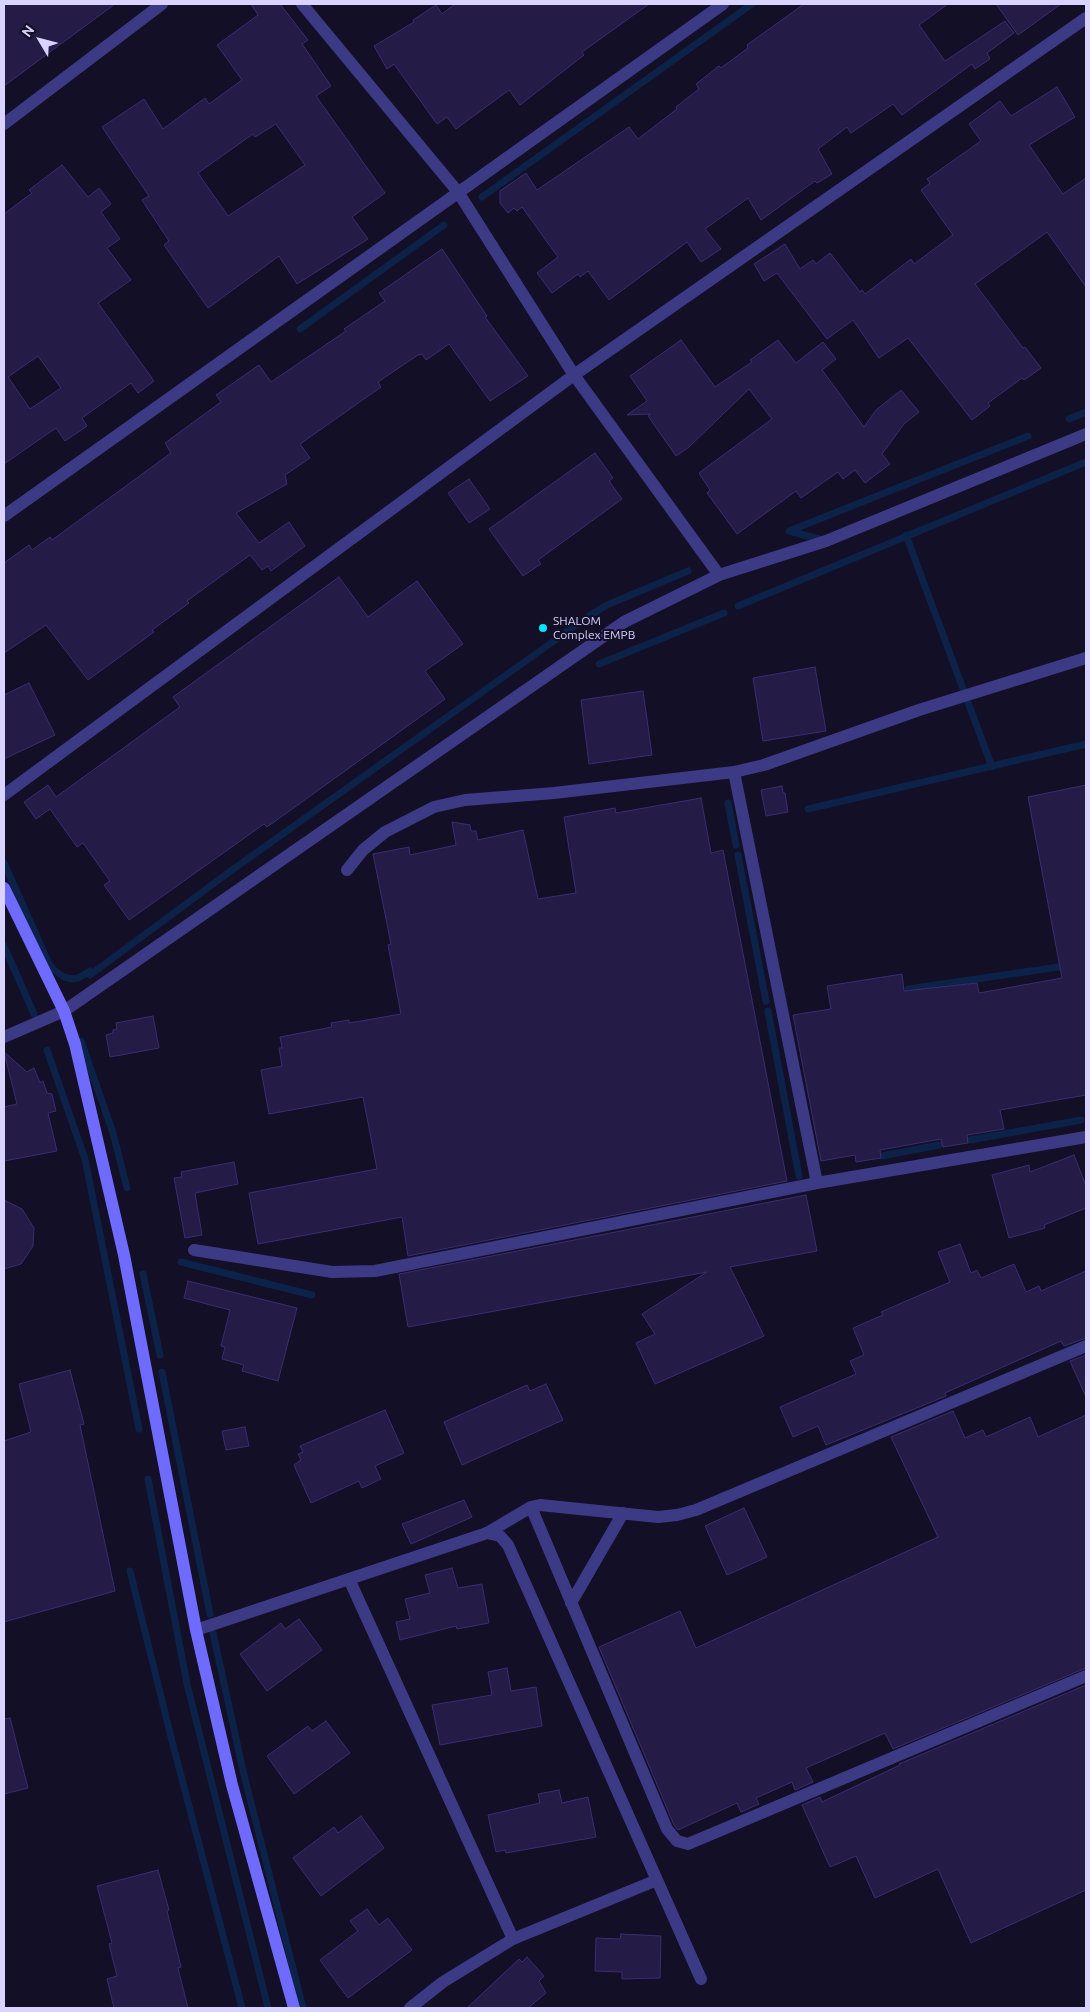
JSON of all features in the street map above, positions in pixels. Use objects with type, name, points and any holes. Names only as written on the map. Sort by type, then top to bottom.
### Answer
[{"type":"main road","points":[[4,888],[64,1011],[84,1080],[122,1246],[196,1630],[232,1785],[294,2008]]},
{"type":"street","points":[[4,124],[162,4]]},
{"type":"street","points":[[302,4],[458,192],[574,375],[719,575]]},
{"type":"street","points":[[4,516],[723,4]]},
{"type":"street","points":[[4,795],[574,375],[1086,18]]},
{"type":"street","points":[[4,1037],[64,1011],[596,639],[624,622],[719,575],[826,541],[1086,434]]},
{"type":"street","points":[[347,870],[364,850],[385,832],[434,807],[465,800],[554,793],[734,772],[764,765],[919,710],[1086,658]]},
{"type":"street","points":[[734,772],[817,1183]]},
{"type":"street","points":[[194,1250],[332,1272],[375,1271],[817,1183],[1086,1137]]},
{"type":"street","points":[[196,1630],[487,1532],[531,1507],[550,1504],[658,1517],[696,1510],[1086,1346]]},
{"type":"street","points":[[531,1507],[667,1829],[677,1841],[688,1844],[1086,1676]]},
{"type":"street","points":[[571,1603],[623,1512]]},
{"type":"street","points":[[487,1532],[500,1536],[508,1545],[702,1978]]},
{"type":"street","points":[[349,1578],[513,1939]]},
{"type":"street","points":[[410,2008],[443,1982],[513,1939],[657,1880]]},
{"type":"building","points":[[4,4],[115,4],[4,86]]},
{"type":"building","points":[[251,4],[280,4],[308,40],[302,44],[331,86],[316,96],[385,193],[352,217],[368,239],[297,284],[279,256],[208,308],[164,245],[169,241],[142,200],[149,196],[102,127],[144,99],[163,129],[205,98],[209,104],[242,80],[217,45],[258,15]],"holes":[[[276,124],[305,165],[228,216],[198,173],[253,134],[255,137]]]},
{"type":"building","points":[[455,4],[649,4],[582,52],[584,55],[520,105],[509,90],[456,129],[447,117],[437,124],[394,64],[387,69],[374,46],[414,22],[413,20],[436,5],[442,14]]},
{"type":"building","points":[[804,4],[948,4],[919,25],[945,61],[1005,21],[1014,33],[987,53],[990,59],[975,69],[972,64],[902,115],[893,104],[851,133],[847,127],[818,149],[832,174],[817,183],[815,181],[761,220],[748,198],[705,229],[721,249],[701,262],[687,242],[609,300],[588,271],[580,277],[578,274],[552,293],[537,273],[558,257],[522,207],[517,211],[514,208],[508,213],[500,203],[500,191],[526,173],[537,190],[629,127],[638,139],[677,109],[676,107],[699,89],[696,84],[719,66],[721,68],[748,48],[747,45]]},
{"type":"building","points":[[996,4],[1061,4],[1018,35]]},
{"type":"building","points":[[1057,87],[1075,117],[1029,145],[1063,194],[1086,178],[1086,287],[1047,232],[975,284],[1023,348],[1025,347],[1041,368],[1024,380],[1022,378],[988,403],[990,406],[972,420],[908,338],[879,358],[853,320],[827,339],[777,273],[764,281],[754,264],[785,244],[800,269],[813,260],[816,264],[830,253],[860,292],[862,290],[865,294],[911,259],[914,264],[953,235],[921,190],[930,183],[927,179],[981,141],[969,124],[1000,101],[1011,116]]},
{"type":"building","points":[[62,165],[88,197],[99,188],[111,204],[101,212],[120,239],[107,248],[131,280],[98,303],[154,381],[138,393],[131,383],[82,418],[87,426],[65,441],[56,428],[4,464],[4,214],[32,193],[29,190]],"holes":[[[38,356],[61,388],[30,409],[8,377]]]},
{"type":"building","points":[[442,249],[487,316],[485,317],[528,376],[490,401],[449,344],[426,360],[422,354],[418,355],[378,382],[381,387],[300,444],[310,458],[285,475],[287,484],[236,513],[259,543],[289,522],[305,546],[271,571],[268,566],[262,570],[250,555],[187,601],[189,603],[152,630],[154,632],[88,680],[46,625],[4,653],[4,563],[29,545],[32,550],[50,537],[52,540],[171,453],[165,443],[221,402],[216,395],[259,365],[271,382],[346,331],[344,329],[385,301],[379,293]]},
{"type":"building","points":[[681,340],[715,387],[752,362],[750,360],[778,340],[796,363],[823,342],[836,359],[822,370],[864,427],[876,410],[901,390],[919,412],[904,424],[882,454],[890,464],[865,483],[855,470],[843,479],[838,472],[801,498],[796,491],[737,534],[707,493],[710,490],[699,473],[772,419],[749,389],[689,447],[676,456],[648,416],[651,414],[627,415],[647,401],[630,376]]},
{"type":"building","points":[[595,453],[613,478],[609,481],[622,499],[538,560],[541,564],[523,576],[489,529]]},
{"type":"building","points":[[469,479],[490,509],[469,523],[448,493]]},
{"type":"building","points":[[339,577],[368,617],[417,581],[463,644],[425,671],[445,699],[267,827],[264,824],[129,920],[104,885],[110,881],[83,843],[77,847],[50,809],[36,819],[24,802],[48,785],[56,797],[180,707],[173,697]]},
{"type":"building","points":[[815,667],[826,731],[763,741],[753,678]]},
{"type":"building","points":[[29,683],[55,735],[4,759],[4,695]]},
{"type":"building","points":[[643,691],[652,755],[589,764],[581,700]]},
{"type":"building","points":[[1086,785],[1086,1095],[1000,1110],[1004,1129],[967,1135],[968,1143],[943,1147],[941,1139],[880,1150],[881,1158],[856,1162],[855,1155],[821,1161],[793,1015],[831,1009],[827,986],[902,974],[904,991],[977,983],[979,993],[1062,978],[1028,797]]},
{"type":"building","points":[[782,786],[788,812],[766,816],[761,790]]},
{"type":"building","points":[[701,798],[711,853],[723,850],[787,1181],[408,1256],[402,1217],[258,1244],[249,1193],[377,1169],[363,1097],[269,1114],[261,1070],[282,1066],[279,1048],[282,1048],[280,1037],[332,1027],[331,1023],[349,1020],[349,1023],[401,1014],[388,945],[391,944],[373,854],[409,847],[410,855],[456,845],[452,822],[470,825],[471,831],[476,831],[478,840],[523,830],[538,899],[576,893],[564,817],[615,808],[616,813]]},
{"type":"building","points":[[153,1016],[159,1048],[110,1057],[106,1035],[113,1033],[113,1030],[117,1029],[116,1023]]},
{"type":"building","points":[[4,1052],[27,1072],[34,1068],[40,1083],[43,1081],[47,1093],[52,1094],[56,1111],[48,1113],[57,1151],[4,1161],[4,1107],[17,1104]]},
{"type":"building","points":[[1074,1155],[1086,1186],[1086,1208],[1044,1225],[1045,1228],[1009,1238],[992,1175],[1029,1165],[1030,1172]]},
{"type":"building","points":[[234,1162],[238,1184],[195,1193],[202,1235],[185,1238],[174,1178],[182,1177],[181,1172]]},
{"type":"building","points":[[806,1195],[817,1251],[730,1267],[764,1336],[655,1384],[636,1343],[655,1334],[642,1314],[707,1272],[408,1327],[399,1274]]},
{"type":"building","points":[[4,1200],[22,1209],[34,1228],[33,1246],[21,1264],[4,1269]]},
{"type":"building","points":[[960,1244],[971,1273],[977,1270],[981,1278],[1014,1264],[1026,1292],[1039,1286],[1041,1291],[1086,1271],[1086,1338],[1064,1346],[1061,1341],[945,1393],[946,1396],[826,1445],[818,1426],[793,1437],[780,1407],[856,1374],[850,1361],[864,1355],[853,1328],[883,1315],[881,1312],[950,1282],[938,1252]]},
{"type":"building","points":[[188,1281],[297,1308],[278,1381],[242,1371],[244,1365],[222,1359],[225,1347],[221,1346],[230,1310],[184,1298]]},
{"type":"building","points":[[1086,1355],[1086,1397],[1070,1361]]},
{"type":"building","points":[[70,1370],[84,1424],[80,1425],[115,1591],[4,1622],[4,1441],[31,1432],[19,1384]]},
{"type":"building","points":[[546,1384],[563,1420],[462,1465],[444,1422],[527,1385],[530,1391]]},
{"type":"building","points":[[385,1410],[404,1453],[375,1466],[381,1479],[362,1488],[359,1481],[311,1503],[294,1465],[301,1460],[298,1454],[303,1452],[300,1446]]},
{"type":"building","points":[[953,1411],[965,1438],[983,1430],[986,1437],[1030,1417],[1038,1437],[1086,1415],[1086,1668],[893,1749],[885,1733],[806,1768],[813,1782],[795,1790],[792,1782],[756,1798],[759,1804],[741,1812],[737,1803],[678,1830],[674,1825],[599,1647],[680,1611],[696,1648],[938,1537],[891,1437]]},
{"type":"building","points":[[245,1427],[249,1446],[226,1450],[222,1431]]},
{"type":"building","points":[[464,1500],[472,1517],[411,1544],[402,1524]]},
{"type":"building","points":[[744,1508],[767,1557],[727,1575],[705,1526]]},
{"type":"building","points":[[452,1568],[458,1588],[482,1584],[489,1623],[457,1629],[456,1626],[400,1640],[396,1622],[410,1619],[405,1599],[430,1593],[425,1575]]},
{"type":"building","points":[[299,1619],[322,1650],[267,1691],[240,1654],[281,1623],[285,1629]]},
{"type":"building","points":[[507,1668],[511,1691],[536,1687],[542,1726],[440,1745],[432,1705],[492,1695],[488,1672]]},
{"type":"building","points":[[1086,1685],[1086,1890],[971,1943],[938,1869],[875,1898],[856,1856],[830,1867],[802,1805],[820,1797],[822,1802],[899,1764]]},
{"type":"building","points":[[10,1718],[28,1788],[4,1794],[4,1719]]},
{"type":"building","points":[[326,1721],[350,1753],[294,1794],[267,1756],[308,1726],[312,1731]]},
{"type":"building","points":[[559,1790],[562,1803],[588,1797],[596,1837],[506,1853],[505,1850],[496,1852],[488,1815],[540,1803],[538,1794]]},
{"type":"building","points":[[361,1816],[384,1848],[321,1896],[293,1858],[334,1827],[338,1833]]},
{"type":"building","points":[[158,1870],[169,1910],[167,1911],[181,1967],[178,1968],[188,2008],[114,2008],[107,1979],[117,1976],[109,1944],[112,1943],[97,1886]]},
{"type":"building","points":[[367,1909],[379,1925],[388,1918],[412,1950],[348,1998],[320,1960],[358,1931],[350,1921]]},
{"type":"building","points":[[621,1934],[661,1936],[660,1978],[622,1979],[622,1972],[595,1971],[596,1938],[620,1939]]},
{"type":"building","points":[[527,1957],[544,1976],[539,1981],[546,1993],[528,2008],[467,2008],[519,1959],[522,1962]]},
{"type":"waterway","points":[[482,197],[752,4]]},
{"type":"waterway","points":[[300,329],[444,225]]},
{"type":"waterway","points":[[1069,419],[1086,412]]},
{"type":"waterway","points":[[823,540],[789,531],[1028,436]]},
{"type":"waterway","points":[[738,606],[1086,462]]},
{"type":"waterway","points":[[906,535],[992,767]]},
{"type":"waterway","points":[[90,975],[232,870],[589,616],[607,605],[688,571]]},
{"type":"waterway","points":[[599,664],[724,613]]},
{"type":"waterway","points":[[808,809],[1086,744]]},
{"type":"waterway","points":[[728,803],[736,845]]},
{"type":"waterway","points":[[738,855],[766,1001]]},
{"type":"waterway","points":[[4,863],[48,962],[54,970],[64,977],[72,979],[78,978],[90,971]]},
{"type":"waterway","points":[[4,946],[34,1014]]},
{"type":"waterway","points":[[908,989],[1086,963]]},
{"type":"waterway","points":[[768,1011],[799,1176]]},
{"type":"waterway","points":[[81,1041],[113,1133],[127,1188]]},
{"type":"waterway","points":[[47,1050],[85,1159],[139,1429]]},
{"type":"waterway","points":[[970,1140],[1081,1120]]},
{"type":"waterway","points":[[882,1156],[939,1145]]},
{"type":"waterway","points":[[181,1262],[312,1295]]},
{"type":"waterway","points":[[143,1274],[160,1355]]},
{"type":"waterway","points":[[162,1372],[210,1614]]},
{"type":"waterway","points":[[148,1479],[187,1684],[268,2008]]},
{"type":"waterway","points":[[130,1571],[173,1745],[242,2008]]},
{"type":"waterway","points":[[213,1633],[244,1775],[303,2008]]},
{"type":"place","name":"SHALOM Complex EMPB","points":[[543,628]]}]
